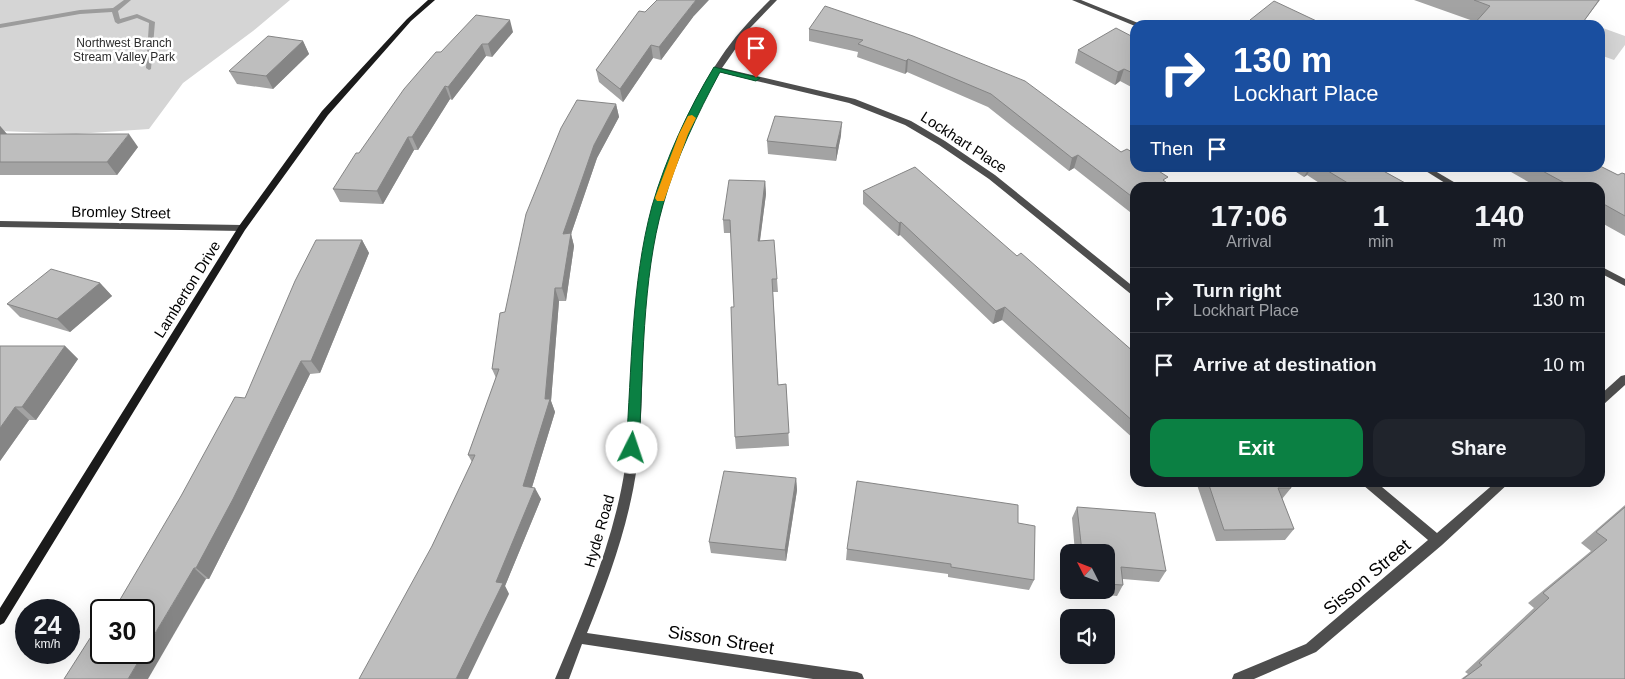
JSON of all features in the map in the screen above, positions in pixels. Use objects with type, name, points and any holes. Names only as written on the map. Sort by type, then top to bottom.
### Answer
[{"type":"street","name":"Lamberton Drive","points":[[0,619],[242,228],[325,112],[409,20],[432,0]]},
{"type":"street","name":"Hyde Road","points":[[562,679],[581,638],[616,537],[631,467],[644,276],[657,206],[683,134],[717,69],[736,39],[774,0]]},
{"type":"street","points":[[1075,0],[1130,21]]},
{"type":"street","name":"Lockhart Place","points":[[717,69],[852,101],[908,123],[942,143],[992,177],[1130,289]]},
{"type":"street","points":[[1432,172],[1450,182]]},
{"type":"street","name":"Bromley Street","points":[[0,224],[242,228]]},
{"type":"street","points":[[1605,272],[1625,283]]},
{"type":"street","points":[[1605,397],[1625,379]]},
{"type":"street","points":[[1373,487],[1438,541]]},
{"type":"street","name":"Sisson Street","points":[[1239,679],[1311,648],[1499,487]]},
{"type":"street","name":"Sisson Street","points":[[581,638],[857,679]]},
{"type":"green space","name":"Northwest Branch Stream Valley Park","points":[[0,0],[290,0],[253,31],[183,83],[149,129],[76,134],[0,131]]},
{"type":"green space","points":[[1605,29],[1625,36],[1625,45],[1614,60],[1605,57]]},
{"type":"building","points":[[657,0],[696,0],[659,47],[651,45],[620,89],[596,70],[639,11],[645,12]]},
{"type":"building","points":[[1474,0],[1599,0],[1585,20],[1477,20],[1490,6]]},
{"type":"building","points":[[1274,1],[1314,20],[1250,20]]},
{"type":"building","points":[[825,6],[913,36],[1025,81],[1121,152],[1127,149],[1130,151],[1130,172],[1160,172],[1168,177],[1163,180],[1166,182],[1130,182],[1130,195],[1078,155],[1072,158],[991,94],[908,59],[906,61],[858,44],[863,40],[809,29]]},
{"type":"building","points":[[476,15],[510,20],[488,44],[482,44],[448,87],[445,86],[412,137],[408,137],[377,191],[333,189],[356,153],[359,153],[404,89],[436,52],[441,52]]},
{"type":"building","points":[[1116,28],[1130,35],[1130,72],[1124,69],[1118,72],[1078,50]]},
{"type":"building","points":[[268,36],[303,41],[266,76],[229,71]]},
{"type":"building","points":[[577,100],[616,104],[594,145],[563,234],[571,233],[562,288],[555,288],[545,399],[550,399],[523,486],[535,488],[496,582],[503,583],[456,679],[359,679],[432,546],[475,455],[468,455],[499,369],[492,369],[500,313],[505,312],[526,214],[561,128]]},
{"type":"building","points":[[775,116],[842,122],[836,148],[767,141]]},
{"type":"building","points":[[0,134],[129,134],[107,162],[0,162]]},
{"type":"building","points":[[915,167],[1017,256],[1021,253],[1130,349],[1130,419],[1005,307],[996,311],[901,222],[899,223],[863,191]]},
{"type":"building","points":[[1605,168],[1618,175],[1625,174],[1625,216],[1605,205],[1605,182],[1563,182],[1544,172],[1605,172]]},
{"type":"building","points":[[1330,172],[1385,172],[1403,182],[1346,182]]},
{"type":"building","points":[[729,180],[765,181],[758,241],[774,240],[777,279],[772,279],[778,385],[786,384],[789,433],[735,437],[731,307],[734,307],[730,220],[723,220]]},
{"type":"building","points":[[316,240],[362,240],[311,361],[301,361],[233,499],[196,568],[194,568],[155,634],[155,599],[120,599],[181,496],[235,397],[245,398],[295,281]]},
{"type":"building","points":[[51,269],[100,283],[57,319],[7,304]]},
{"type":"building","points":[[0,346],[65,346],[22,407],[15,407],[0,428]]},
{"type":"building","points":[[724,471],[796,478],[785,550],[709,542]]},
{"type":"building","points":[[857,481],[1018,505],[1018,523],[1035,526],[1034,580],[951,567],[951,564],[847,549]]},
{"type":"building","points":[[1210,487],[1291,487],[1278,488],[1294,529],[1224,530]]},
{"type":"building","points":[[1077,507],[1155,513],[1166,571],[1121,567],[1123,585],[1115,585],[1115,544],[1081,544]]},
{"type":"building","points":[[1625,507],[1625,679],[1463,679],[1482,665],[1479,663],[1549,598],[1543,593],[1607,540],[1596,532]]},
{"type":"building","points":[[90,638],[90,664],[137,664],[128,679],[64,679],[74,664],[80,664],[80,654]]},
{"type":"waterway","points":[[115,10],[128,0]]},
{"type":"waterway","points":[[0,26],[80,12],[115,10]]},
{"type":"waterway","points":[[115,10],[118,22],[137,16],[152,22],[149,68]]},
{"type":"slow traffic","points":[[660,198],[683,134],[692,118]]},
{"type":"route","points":[[632,448],[644,276],[657,206],[683,134],[717,69],[756,78]]}]
